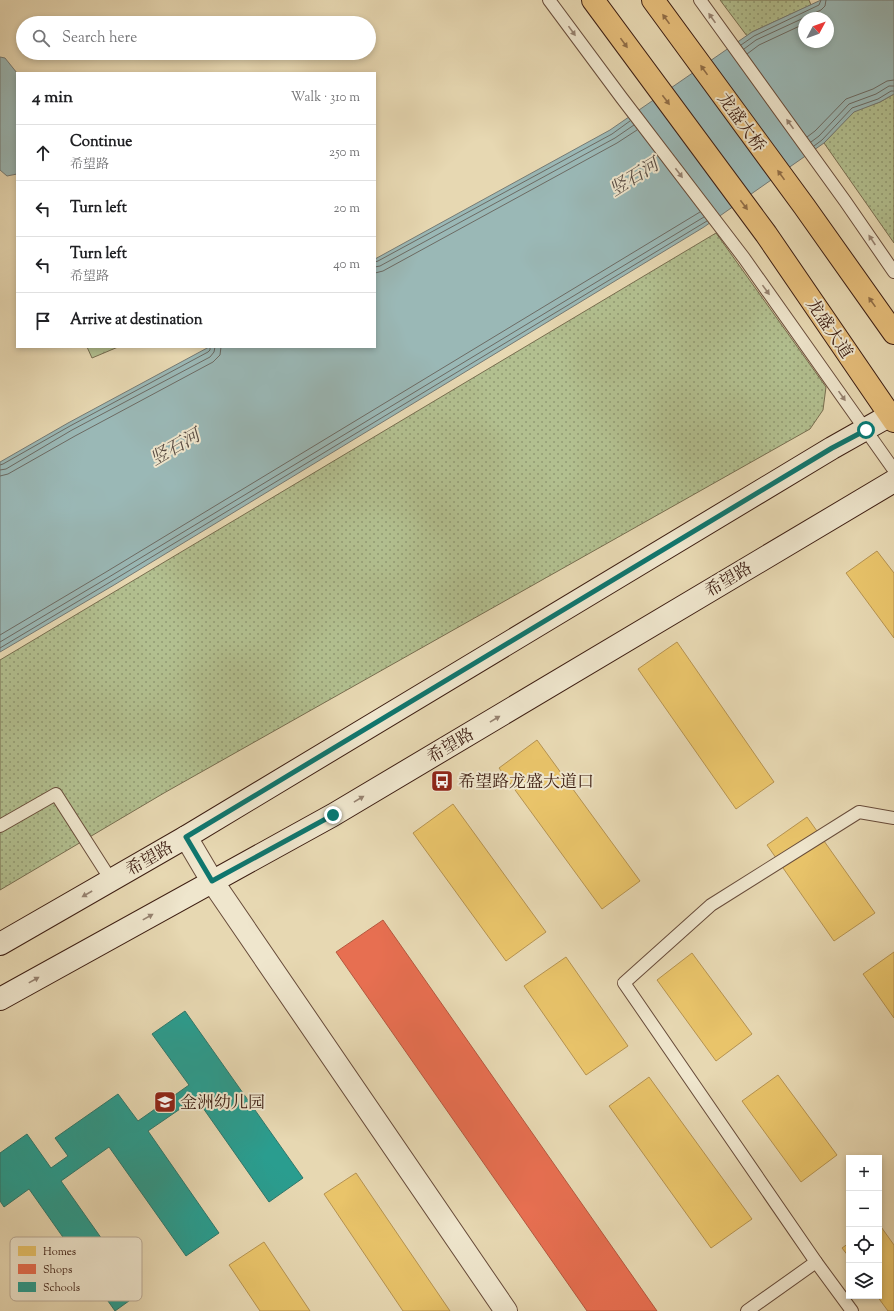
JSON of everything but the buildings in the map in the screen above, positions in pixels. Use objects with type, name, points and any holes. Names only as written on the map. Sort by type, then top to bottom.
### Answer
[{"type":"main road","name":"龙盛大道","points":[[593,0],[766,234],[893,417]]},
{"type":"main road","name":"龙盛大桥","points":[[653,0],[804,206],[894,333]]},
{"type":"main road","name":"希望路","points":[[0,944],[186,837],[832,448],[893,417]]},
{"type":"main road","name":"希望路","points":[[0,999],[333,815],[894,481]]},
{"type":"main road","points":[[186,837],[212,881],[506,1311]]},
{"type":"lane","points":[[549,0],[744,258],[894,470]]},
{"type":"lane","points":[[700,0],[845,201],[894,272]]},
{"type":"lane","points":[[0,826],[56,794],[111,880]]},
{"type":"lane","points":[[852,1311],[816,1262],[624,983],[711,905],[859,812],[894,818]]},
{"type":"lane","points":[[748,1311],[816,1262]]},
{"type":"green space","points":[[720,0],[809,0],[811,5],[752,32],[747,36]]},
{"type":"green space","points":[[894,94],[894,243],[824,143],[854,111],[880,102]]},
{"type":"green space","points":[[716,233],[826,387],[823,410],[810,429],[164,793],[0,890],[0,660]]},
{"type":"green space","points":[[87,348],[116,348],[92,358]]},
{"type":"water","name":"竖石河","points":[[821,0],[894,0],[894,94],[880,102],[854,112],[824,143],[704,227],[114,585],[0,652],[0,462],[68,423],[207,348],[376,348],[376,258],[610,130],[752,32]]},
{"type":"water","points":[[0,57],[5,58],[16,72],[16,174],[7,176],[0,170]]},
{"type":"place","name":"希望路龙盛大道口","points":[[442,781]]},
{"type":"place","name":"金洲幼儿园","points":[[165,1102]]},
{"type":"route","points":[[333,815],[212,881],[186,837],[832,448],[866,430]]}]
